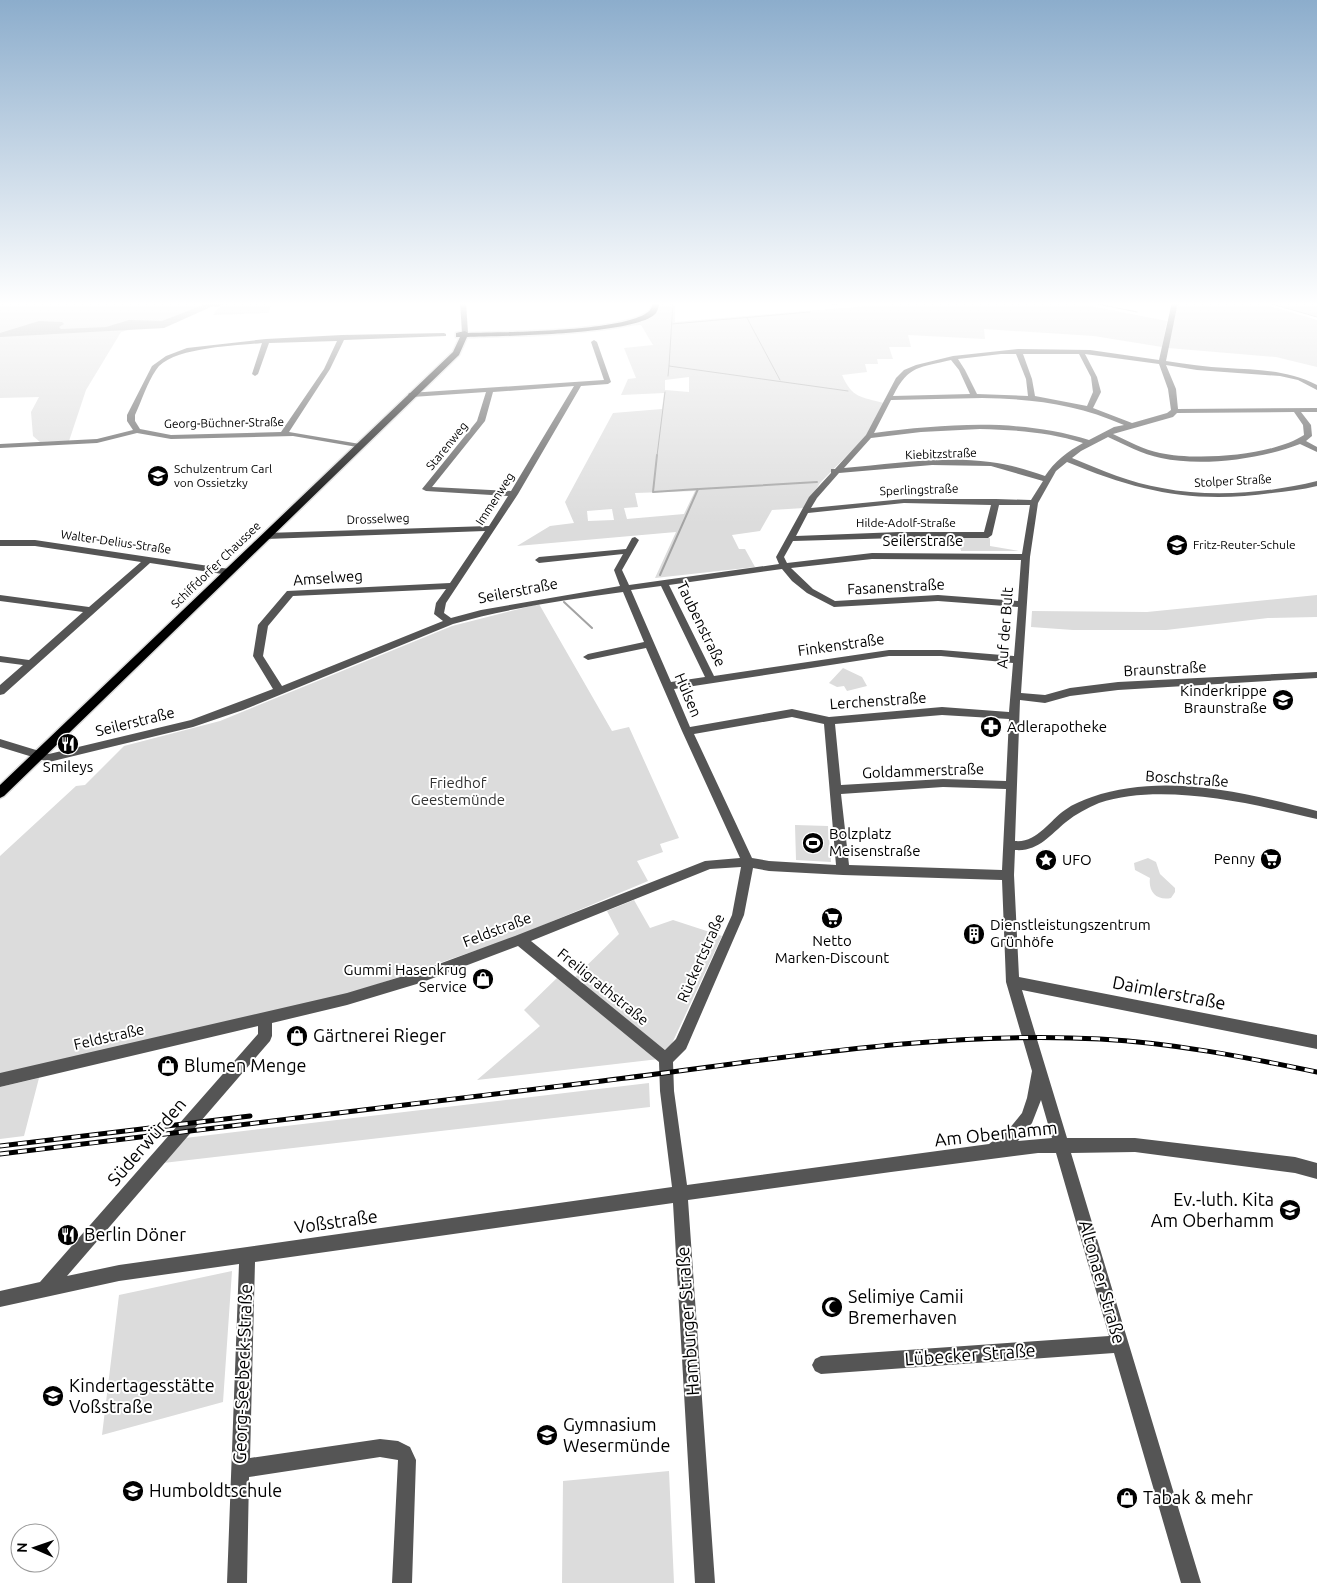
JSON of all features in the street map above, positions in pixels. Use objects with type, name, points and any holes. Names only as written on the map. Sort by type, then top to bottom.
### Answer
[{"type":"main road","name":"Schiffdorfer Chaussee","points":[[0,793],[431,376]]},
{"type":"street","points":[[137,431],[131,421],[133,409],[148,376]]},
{"type":"street","points":[[284,433],[322,376]]},
{"type":"street","points":[[412,395],[608,382],[606,376]]},
{"type":"street","points":[[783,565],[780,557],[813,497],[869,436],[894,385],[902,376]]},
{"type":"street","points":[[965,376],[975,396]]},
{"type":"street","points":[[1028,376],[1032,398]]},
{"type":"street","points":[[1090,407],[1095,400],[1097,392],[1093,376]]},
{"type":"street","points":[[1167,376],[1172,391],[1175,411],[1317,410]]},
{"type":"street","points":[[1287,376],[1300,379],[1317,388]]},
{"type":"street","name":"Immenweg","points":[[450,622],[439,614],[439,610],[451,586],[514,494],[578,384]]},
{"type":"street","name":"Starenweg","points":[[490,390],[481,421],[426,489],[514,494]]},
{"type":"street","points":[[889,398],[975,396],[1032,398],[1090,407],[1131,425]]},
{"type":"street","points":[[1108,434],[1145,451],[1179,459],[1233,456],[1277,450],[1302,442],[1308,436],[1307,426],[1296,410]]},
{"type":"street","name":"Auf der Bult","points":[[1013,982],[1008,875],[1010,785],[1026,557],[1034,503],[1046,479],[1065,458],[1108,434],[1131,425],[1170,415],[1175,411]]},
{"type":"street","points":[[869,436],[928,430],[1033,429],[1062,433],[1089,443]]},
{"type":"street","name":"Georg-Büchner-Straße","points":[[0,446],[101,441],[137,431],[171,437],[284,433],[360,446]]},
{"type":"street","points":[[1302,442],[1317,450]]},
{"type":"street","name":"Stolper Straße","points":[[1065,458],[1138,487],[1182,495],[1245,494],[1317,483]]},
{"type":"street","name":"Kiebitzstraße","points":[[834,472],[913,465],[981,463],[1018,470],[1046,479]]},
{"type":"street","name":"Sperlingstraße","points":[[805,511],[904,501],[1034,503]]},
{"type":"street","name":"Hilde-Adolf-Straße","points":[[790,539],[899,535],[988,535],[996,501]]},
{"type":"street","name":"Drosselweg","points":[[266,536],[491,528]]},
{"type":"street","name":"Hülsen","points":[[635,540],[618,570],[747,868]]},
{"type":"street","name":"Walter-Delius-Straße","points":[[0,542],[35,543],[229,572]]},
{"type":"street","points":[[539,560],[628,551]]},
{"type":"street","name":"Seilerstraße","points":[[0,743],[49,758],[193,723],[450,622],[516,605],[783,565],[872,556],[1026,557]]},
{"type":"street","points":[[0,690],[149,559]]},
{"type":"street","name":"Fasanenstraße","points":[[783,565],[822,600],[834,604],[938,598],[1023,604]]},
{"type":"street","name":"Taubenstraße","points":[[663,582],[711,680]]},
{"type":"street","name":"Amselweg","points":[[279,690],[258,656],[263,624],[290,593],[451,586]]},
{"type":"street","points":[[0,598],[91,610]]},
{"type":"street","points":[[588,657],[649,644]]},
{"type":"street","name":"Finkenstraße","points":[[668,686],[889,653],[942,653],[1018,660]]},
{"type":"street","points":[[0,660],[30,663]]},
{"type":"street","name":"Braunstraße","points":[[1016,696],[1045,699],[1070,692],[1118,686],[1317,675]]},
{"type":"street","name":"Lerchenstraße","points":[[687,730],[792,713],[828,721],[942,711],[1014,716]]},
{"type":"street","points":[[828,721],[837,790],[843,870]]},
{"type":"street","name":"Goldammerstraße","points":[[837,790],[943,783],[1010,785]]},
{"type":"street","name":"Boschstraße","points":[[1009,845],[1025,847],[1033,844],[1065,816],[1092,802],[1115,794],[1142,791],[1170,791],[1228,797],[1317,815]]},
{"type":"street","name":"Feldstraße","points":[[0,1080],[347,999],[420,977],[520,940],[692,869],[709,864],[747,868],[769,866],[1008,875]]},
{"type":"street","name":"Rückertstraße","points":[[662,1056],[681,1044],[738,915],[747,868]]},
{"type":"street","name":"Freiligrathstraße","points":[[520,940],[662,1056]]},
{"type":"street","name":"Daimlerstraße","points":[[1013,982],[1317,1042]]},
{"type":"street","name":"Altonaer Straße","points":[[1013,982],[1191,1583]]},
{"type":"street","name":"Süderwürden","points":[[46,1288],[265,1036],[265,1018]]},
{"type":"street","name":"Hamburger Straße","points":[[662,1056],[680,1193],[705,1583]]},
{"type":"street","points":[[991,1152],[1011,1140],[1024,1125],[1036,1094],[1038,1068]]},
{"type":"street","name":"Am Oberhamm","points":[[680,1193],[991,1152],[1062,1146],[1135,1146],[1294,1165],[1317,1171]]},
{"type":"street","name":"Voßstraße","points":[[0,1300],[46,1288],[119,1273],[680,1193]]},
{"type":"street","name":"Georg-Seebeck-Straße","points":[[237,1583],[247,1255]]},
{"type":"street","name":"Lübecker Straße","points":[[820,1365],[1120,1344]]},
{"type":"street","points":[[240,1469],[380,1448],[398,1450],[404,1453],[407,1460],[402,1583]]},
{"type":"green space","points":[[0,376],[95,376],[86,390],[69,441],[40,442],[33,436],[31,412],[39,397],[0,398]]},
{"type":"green space","points":[[635,376],[842,376],[850,388],[858,395],[884,403],[868,434],[820,483],[804,508],[772,510],[760,531],[732,535],[739,549],[745,549],[755,567],[655,578],[676,532],[517,546],[550,526],[574,523],[565,502],[613,413],[662,409],[664,393],[621,395],[628,379],[636,378]],"holes":[[[689,377],[689,392],[665,390],[665,380]],[[695,491],[684,514],[627,519],[624,508],[638,507],[635,493]],[[612,509],[614,520],[588,521],[587,511]]]},
{"type":"green space","points":[[957,537],[990,538],[990,546],[1019,551],[961,551]]},
{"type":"green space","points":[[1317,595],[1317,617],[1268,618],[1166,630],[1073,630],[1031,627],[1032,611],[1147,612]]},
{"type":"green space","name":"Friedhof Geestemünde","points":[[539,604],[612,731],[629,727],[679,838],[660,844],[663,852],[637,861],[648,881],[515,937],[349,994],[0,1074],[0,856],[76,786],[85,785],[124,746],[220,721],[452,626]]},
{"type":"green space","points":[[843,668],[862,677],[867,686],[847,691],[844,686],[837,687],[829,683]]},
{"type":"green space","name":"Bolzplatz Meisenstraße","points":[[795,825],[828,826],[831,862],[796,860]]},
{"type":"green space","points":[[1148,858],[1156,862],[1160,874],[1175,888],[1171,898],[1166,899],[1154,894],[1150,887],[1150,878],[1135,870],[1134,863]]},
{"type":"green space","points":[[634,900],[650,928],[673,920],[722,936],[668,1052],[573,979],[619,934],[607,911]]},
{"type":"green space","points":[[559,976],[659,1059],[477,1080],[540,1026],[524,1010]]},
{"type":"green space","points":[[39,1078],[24,1136],[0,1139],[0,1087]]},
{"type":"green space","points":[[649,1083],[650,1107],[163,1163],[185,1138]]},
{"type":"green space","points":[[232,1271],[223,1402],[102,1435],[119,1295]]},
{"type":"green space","points":[[669,1471],[674,1583],[562,1583],[563,1481]]},
{"type":"waterway","points":[[740,376],[848,391]]},
{"type":"waterway","points":[[778,376],[780,380]]},
{"type":"waterway","points":[[657,456],[665,392]]},
{"type":"waterway","points":[[657,455],[653,492],[698,489],[660,575]]},
{"type":"waterway","points":[[699,489],[817,482]]},
{"type":"waterway","points":[[564,602],[592,628]]},
{"type":"railway","points":[[0,1154],[850,1049],[975,1039],[1038,1037],[1127,1041],[1209,1051],[1317,1072]]},
{"type":"railway","points":[[0,1146],[250,1116]]},
{"type":"place","name":"Schulzentrum Carl von Ossietzky","points":[[158,476]]},
{"type":"place","name":"Fritz-Reuter-Schule","points":[[1177,545]]},
{"type":"place","name":"Kinderkrippe Braunstraße","points":[[1283,700]]},
{"type":"place","name":"Adlerapotheke","points":[[991,727]]},
{"type":"place","name":"Smileys","points":[[68,744]]},
{"type":"place","name":"Bolzplatz Meisenstraße","points":[[813,843]]},
{"type":"place","name":"Penny","points":[[1271,859]]},
{"type":"place","name":"UFO","points":[[1046,860]]},
{"type":"place","name":"Netto Marken-Discount","points":[[832,918]]},
{"type":"place","name":"Dienstleistungszentrum Grünhöfe","points":[[974,934]]},
{"type":"place","name":"Gummi Hasenkrug Service","points":[[483,979]]},
{"type":"place","name":"Gärtnerei Rieger","points":[[297,1036]]},
{"type":"place","name":"Blumen Menge","points":[[168,1066]]},
{"type":"place","name":"Ev.-luth. Kita Am Oberhamm","points":[[1290,1210]]},
{"type":"place","name":"Berlin Döner","points":[[68,1235]]},
{"type":"place","name":"Selimiye Camii Bremerhaven","points":[[832,1307]]},
{"type":"place","name":"Kindertagesstätte Voßstraße","points":[[53,1396]]},
{"type":"place","name":"Gymnasium Wesermünde","points":[[547,1435]]},
{"type":"place","name":"Humboldtschule","points":[[133,1491]]},
{"type":"place","name":"Tabak & mehr","points":[[1127,1498]]}]
